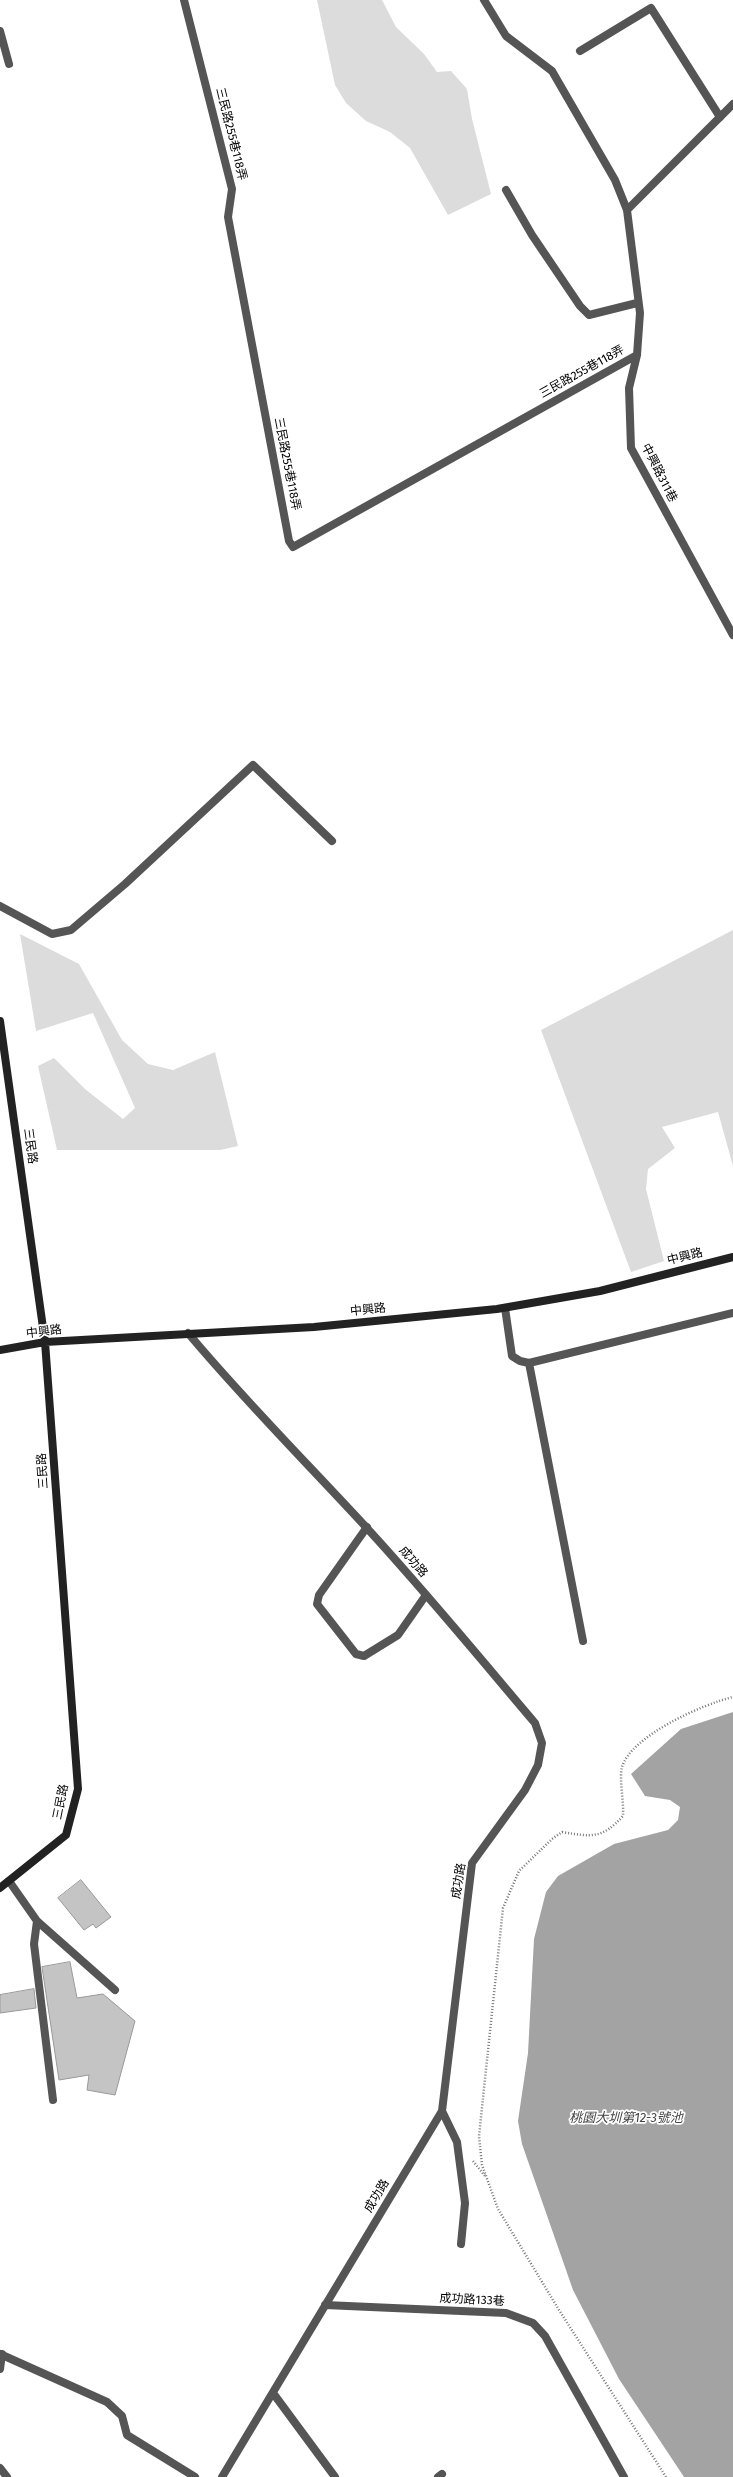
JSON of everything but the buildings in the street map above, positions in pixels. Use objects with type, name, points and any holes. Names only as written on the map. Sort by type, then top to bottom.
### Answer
[{"type":"street","name":"三民路255巷118弄","points":[[184,0],[232,189],[228,217],[289,541],[294,546],[637,355]]},
{"type":"street","name":"中興路311巷","points":[[484,0],[506,36],[552,71],[615,180],[627,210],[637,303],[640,313],[637,355],[629,388],[631,448],[733,636]]},
{"type":"street","points":[[580,51],[651,8],[720,117]]},
{"type":"street","points":[[0,31],[9,64]]},
{"type":"street","points":[[627,210],[733,104]]},
{"type":"street","points":[[506,190],[532,235],[575,300],[589,315],[637,303]]},
{"type":"street","points":[[0,906],[52,934],[71,930],[125,884],[253,765],[332,841]]},
{"type":"street","name":"三民路","points":[[0,1021],[46,1342],[78,1789],[66,1835],[0,1888]]},
{"type":"street","name":"中興路","points":[[0,1350],[46,1342],[314,1327],[505,1308],[600,1291],[733,1257]]},
{"type":"street","points":[[505,1308],[512,1356],[529,1363],[733,1313]]},
{"type":"street","name":"成功路","points":[[188,1333],[226,1378],[366,1527],[426,1595],[535,1723],[542,1743],[538,1765],[525,1790],[472,1863],[442,2110],[222,2477]]},
{"type":"street","points":[[529,1363],[583,1641]]},
{"type":"street","points":[[366,1527],[319,1595],[317,1604],[356,1654],[364,1656],[398,1635],[426,1595]]},
{"type":"street","points":[[9,1881],[37,1921],[115,1990]]},
{"type":"street","points":[[37,1921],[34,1944],[53,2100]]},
{"type":"street","points":[[442,2110],[458,2142],[465,2203],[461,2244]]},
{"type":"street","name":"成功路133巷","points":[[325,2305],[506,2313],[533,2323],[546,2336],[624,2477]]},
{"type":"street","points":[[0,2369],[1,2354],[107,2402],[122,2416],[127,2435],[195,2477]]},
{"type":"street","points":[[273,2393],[335,2477]]},
{"type":"street","points":[[0,2468],[7,2477]]},
{"type":"path","points":[[666,2477],[559,2310],[498,2209],[482,2165],[479,2136],[494,2010],[503,1908],[519,1871],[552,1839],[562,1832],[601,1835],[613,1827],[623,1816],[624,1796],[621,1777],[628,1755],[651,1734],[681,1716],[733,1697]]},
{"type":"shaded area","points":[[317,0],[382,0],[396,27],[424,54],[437,72],[451,71],[467,89],[472,119],[491,194],[448,215],[410,148],[390,132],[366,121],[346,103],[335,85]]},
{"type":"shaded area","points":[[733,930],[733,1166],[718,1112],[662,1127],[675,1148],[648,1169],[646,1189],[664,1261],[631,1272],[541,1030]]},
{"type":"shaded area","points":[[20,934],[79,964],[122,1040],[148,1064],[173,1070],[215,1052],[238,1146],[220,1150],[57,1150],[38,1066],[54,1058],[85,1089],[123,1119],[135,1108],[93,1013],[36,1031]]},
{"type":"water","name":"桃園大圳第12-3號池","points":[[733,1712],[733,2477],[684,2477],[619,2379],[573,2290],[522,2144],[518,2121],[528,2053],[534,1939],[546,1892],[558,1876],[614,1844],[668,1830],[678,1820],[680,1807],[670,1800],[645,1796],[631,1774],[681,1729]]}]
